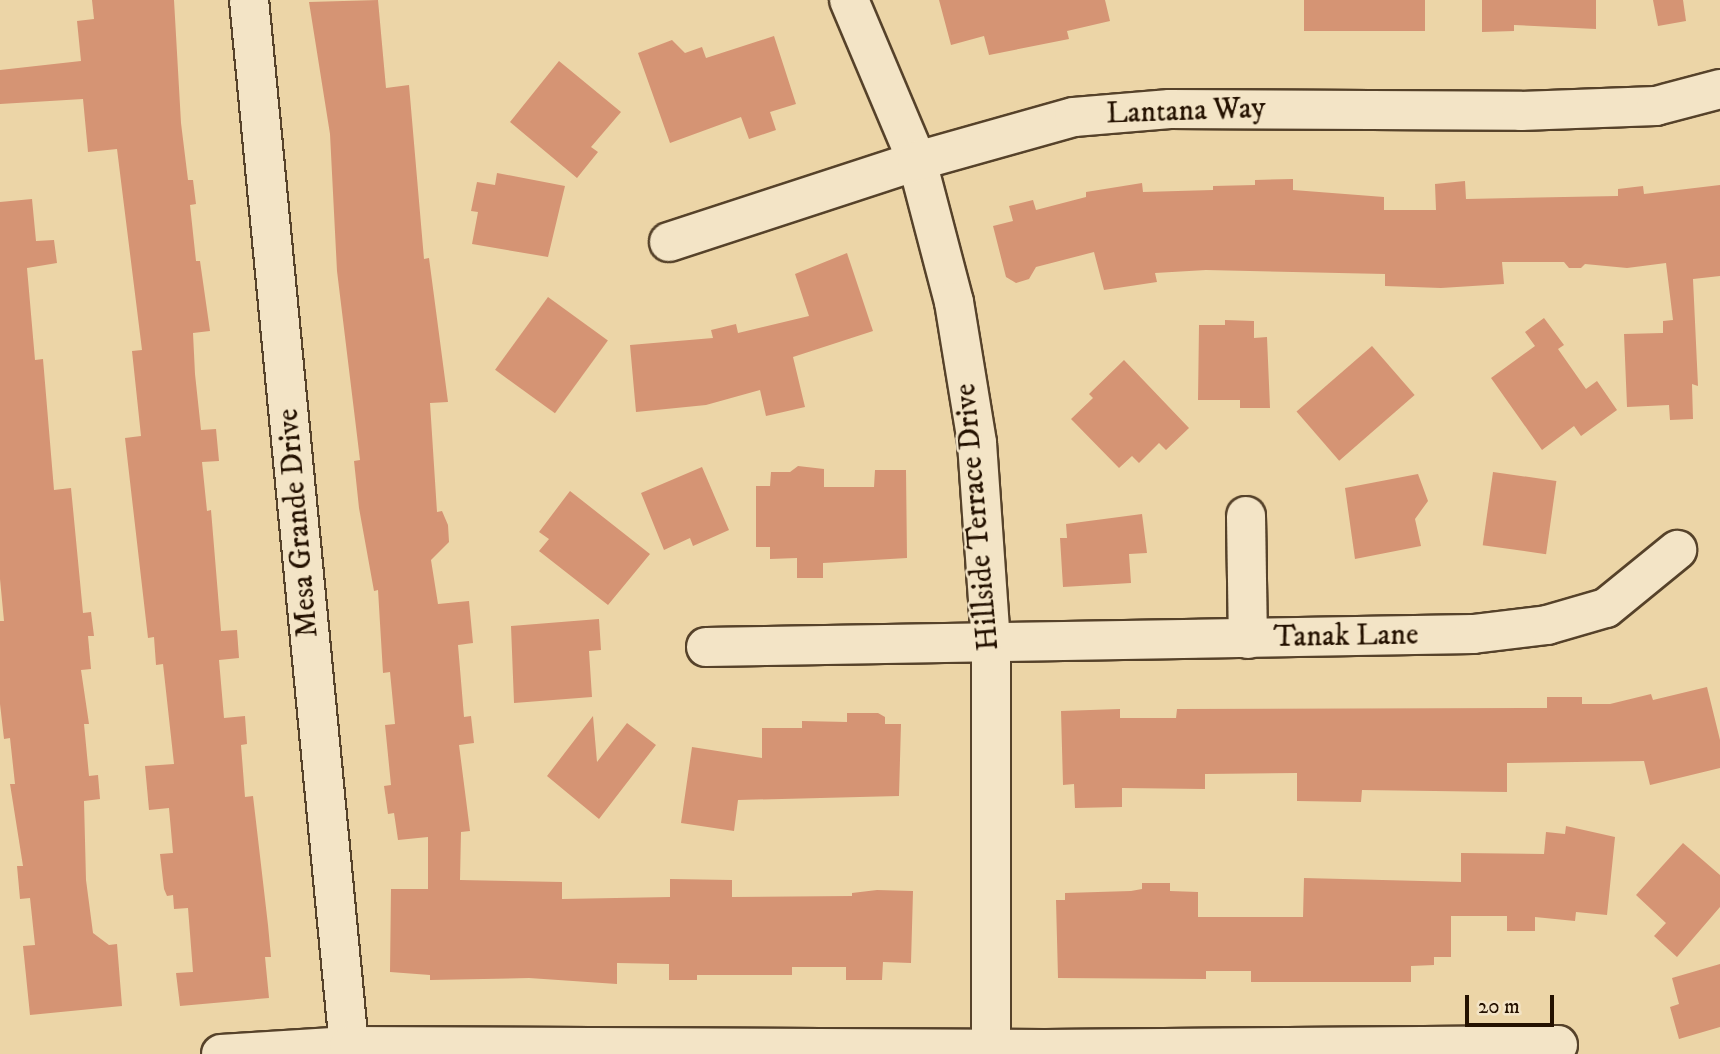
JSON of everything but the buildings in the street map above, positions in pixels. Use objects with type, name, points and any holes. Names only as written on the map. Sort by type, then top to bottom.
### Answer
[{"type":"street","name":"Mesa Grande Drive","points":[[249,0],[349,1046]]},
{"type":"street","name":"Hillside Terrace Drive","points":[[849,0],[917,161],[954,302],[977,443],[991,641],[991,1052]]},
{"type":"street","name":"Lantana Way","points":[[669,242],[1027,128],[1124,110],[1521,111],[1656,106],[1720,89]]},
{"type":"street","points":[[1246,516],[1248,639]]},
{"type":"street","name":"Tanak Lane","points":[[706,647],[1473,634],[1547,625],[1606,608],[1677,550]]},
{"type":"street","points":[[221,1054],[349,1046],[991,1052],[1558,1045]]}]
